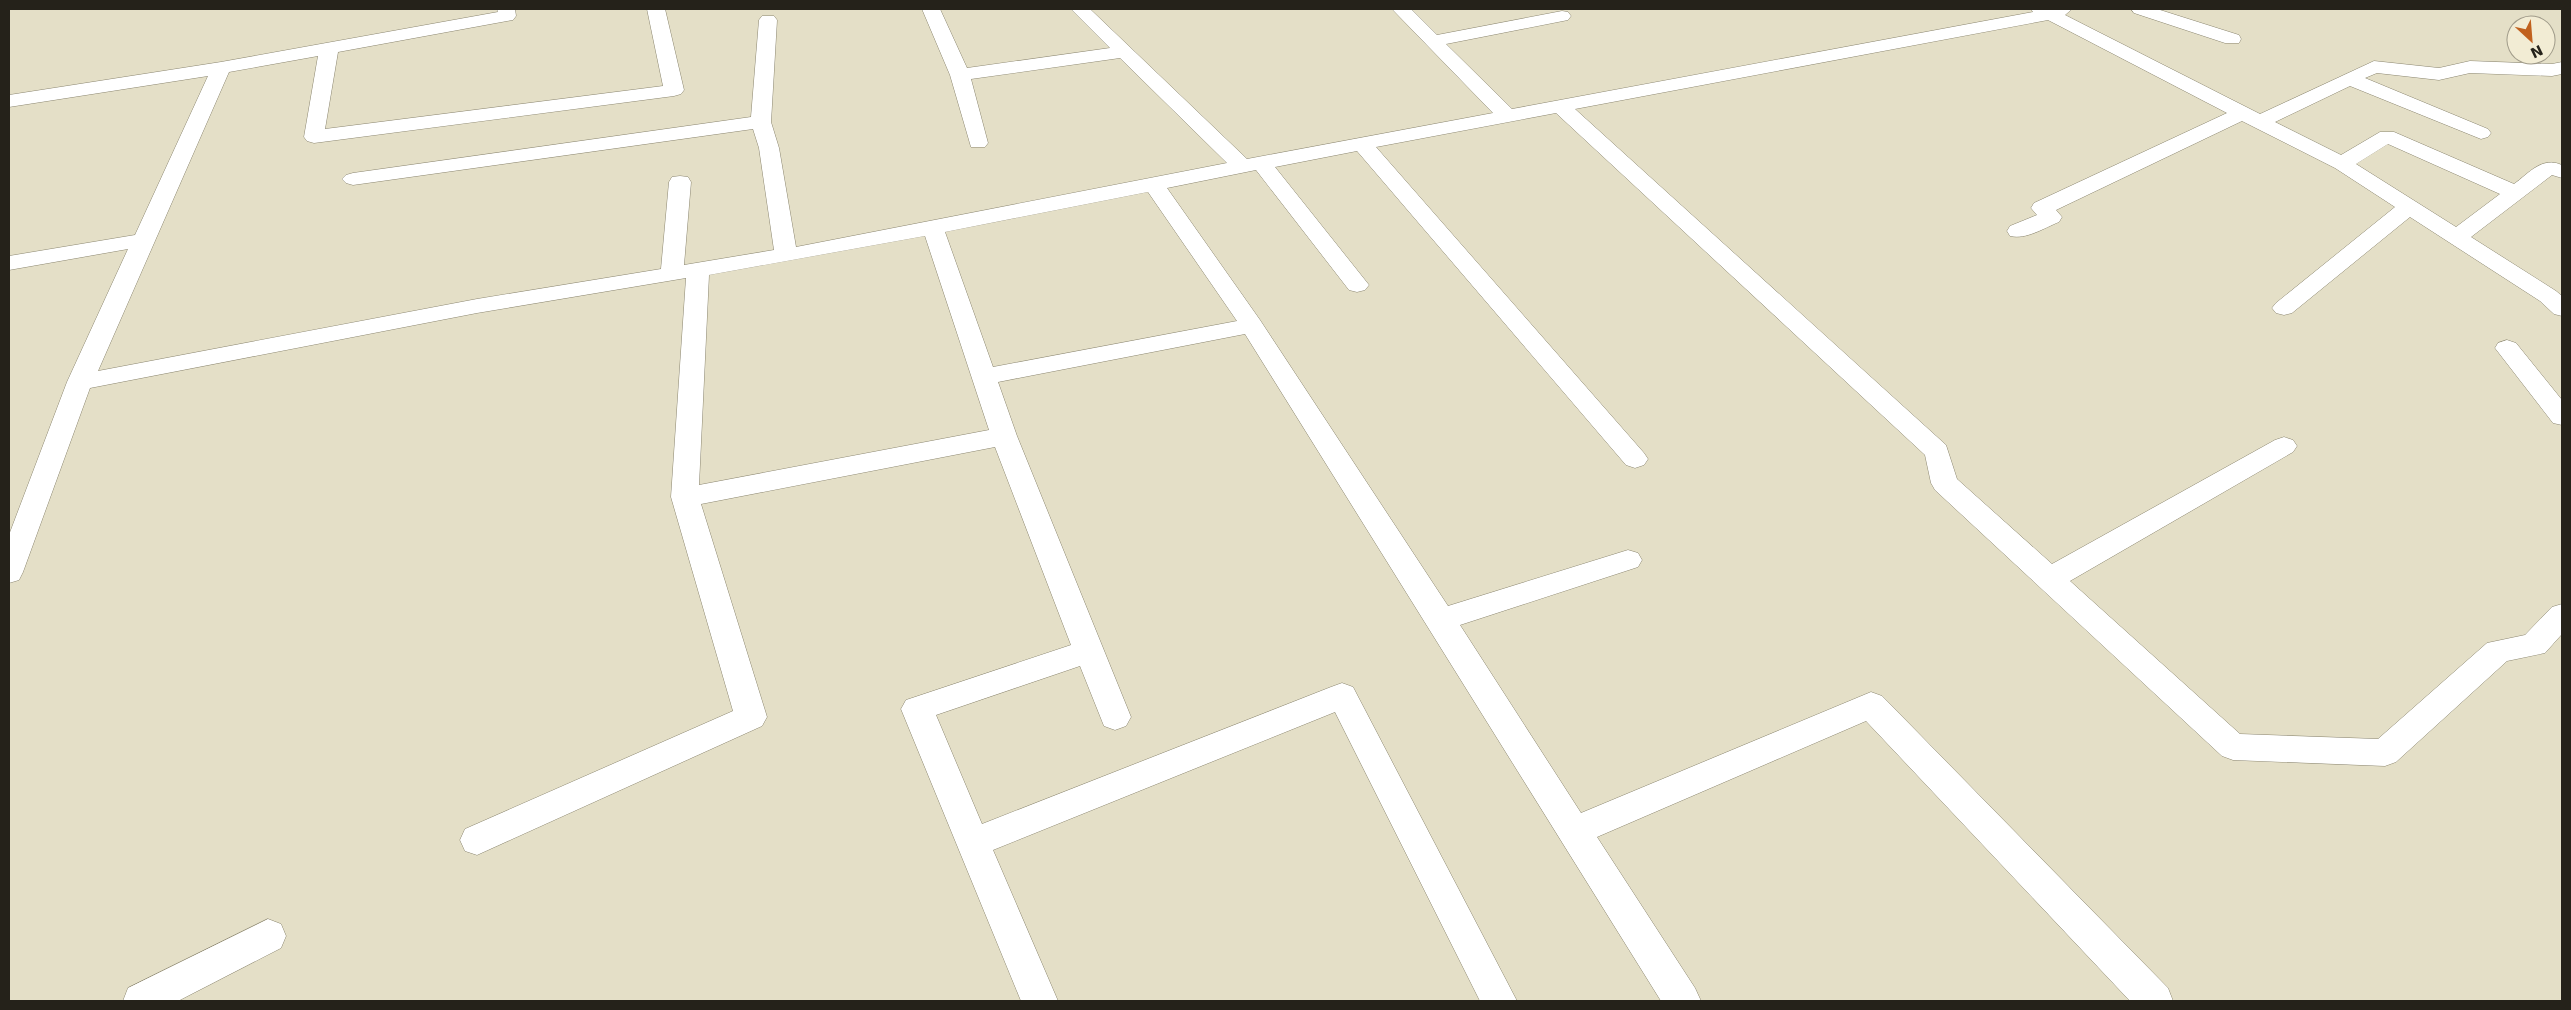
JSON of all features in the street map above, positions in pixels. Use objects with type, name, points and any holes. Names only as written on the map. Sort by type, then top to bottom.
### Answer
[{"type":"street","points":[[9,101],[221,68],[507,16],[506,9]]},
{"type":"street","points":[[329,48],[314,137],[674,90],[656,9]]},
{"type":"street","points":[[931,9],[960,76],[978,143]]},
{"type":"street","points":[[1080,9],[1124,52],[1252,165],[1358,285]]},
{"type":"street","points":[[1401,9],[1508,117]]},
{"type":"street","points":[[2140,9],[2232,39]]},
{"type":"street","points":[[80,382],[467,308],[786,255],[933,228],[2051,10],[2250,118],[2342,164],[2548,296],[2562,309]]},
{"type":"street","points":[[1433,41],[1562,16]]},
{"type":"street","points":[[768,20],[761,122],[769,148],[786,255]]},
{"type":"street","points":[[960,76],[1124,52]]},
{"type":"street","points":[[2018,231],[2051,217],[2042,208],[2250,118],[2350,79],[2374,67],[2439,74],[2470,67],[2552,70],[2562,68]]},
{"type":"street","points":[[9,572],[80,382],[221,68]]},
{"type":"street","points":[[2350,79],[2480,133]]},
{"type":"street","points":[[1561,107],[1937,451],[1945,483],[2233,747],[2385,753],[2498,651],[2534,645],[2562,614]]},
{"type":"street","points":[[2342,164],[2431,112]]},
{"type":"street","points":[[353,179],[761,122]]},
{"type":"street","points":[[2387,136],[2516,192]]},
{"type":"street","points":[[1362,144],[1635,460]]},
{"type":"street","points":[[2456,237],[2550,167],[2562,172]]},
{"type":"street","points":[[672,274],[680,182]]},
{"type":"street","points":[[1154,184],[1252,326],[1682,1001]]},
{"type":"street","points":[[2284,308],[2409,206]]},
{"type":"street","points":[[933,228],[1004,436],[1114,717]]},
{"type":"street","points":[[9,263],[144,240]]},
{"type":"street","points":[[477,840],[751,717],[684,497],[698,270]]},
{"type":"street","points":[[984,377],[1252,326]]},
{"type":"street","points":[[2507,348],[2562,417]]},
{"type":"street","points":[[684,497],[1004,436]]},
{"type":"street","points":[[2050,578],[2284,446]]},
{"type":"street","points":[[1441,620],[1628,560]]},
{"type":"street","points":[[1039,1001],[917,709],[1089,651]]},
{"type":"street","points":[[973,843],[1342,696],[1499,1001]]},
{"type":"street","points":[[1575,831],[1871,705],[2155,1001]]},
{"type":"street","points":[[141,1001],[268,936]]}]
